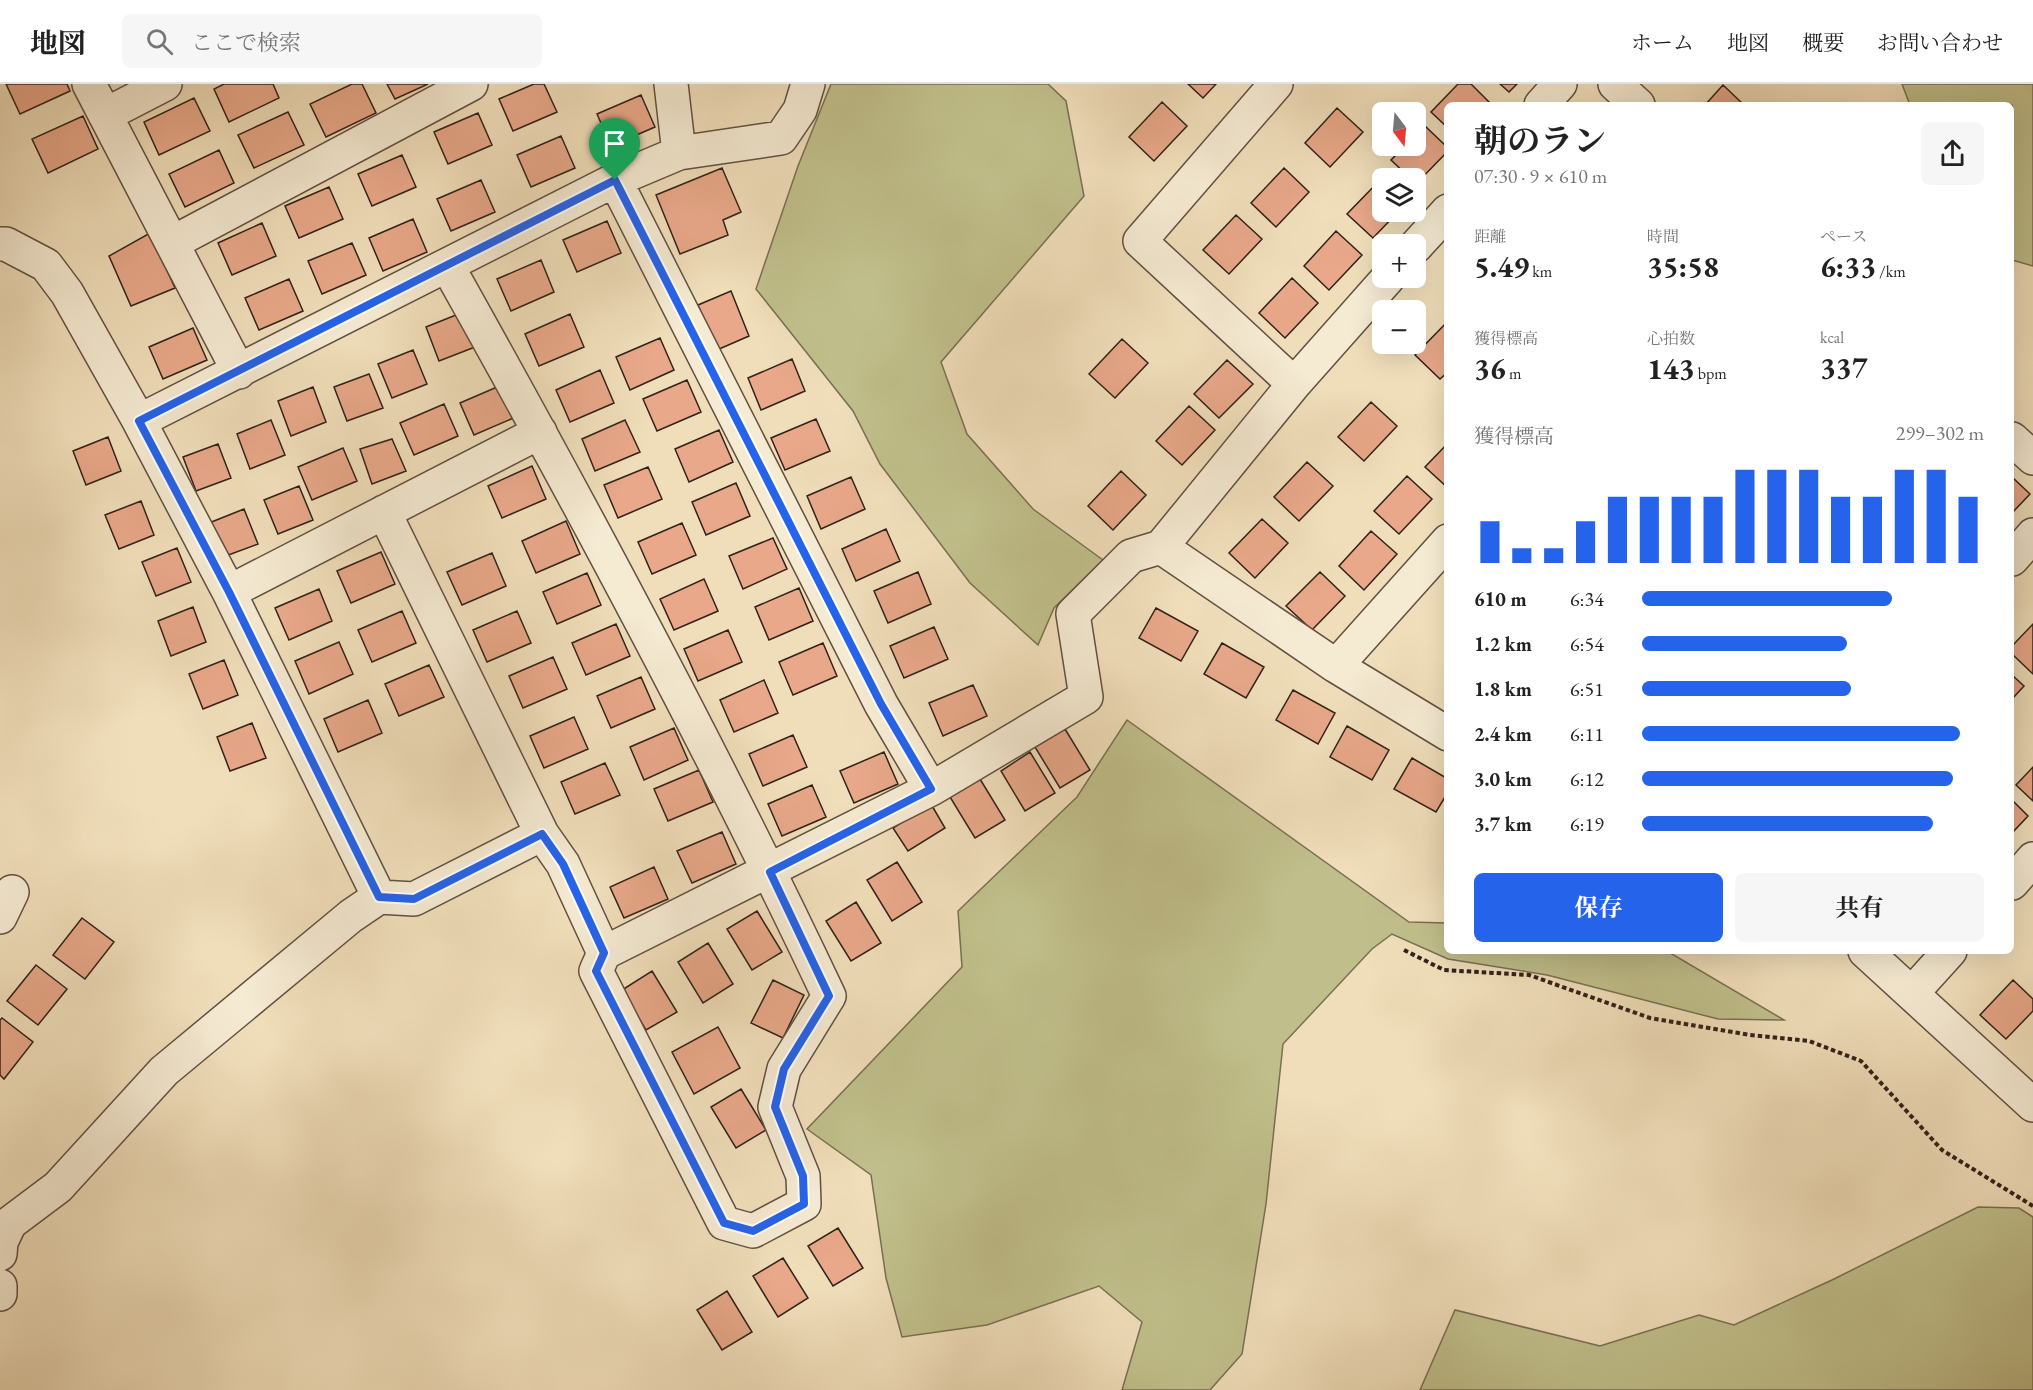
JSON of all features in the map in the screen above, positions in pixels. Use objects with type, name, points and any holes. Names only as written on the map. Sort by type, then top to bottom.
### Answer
[{"type":"street","points":[[89,84],[239,372]]},
{"type":"street","points":[[105,115],[165,84]]},
{"type":"street","points":[[172,243],[471,84]]},
{"type":"street","points":[[671,84],[679,153]]},
{"type":"street","points":[[139,421],[448,267],[615,180],[679,153],[781,138],[800,110],[808,84]]},
{"type":"street","points":[[1276,84],[1140,241],[1294,384]]},
{"type":"street","points":[[1544,102],[1560,84]]},
{"type":"street","points":[[1615,84],[1635,102]]},
{"type":"street","points":[[615,180],[876,693],[931,789]]},
{"type":"street","points":[[1426,235],[1444,215]]},
{"type":"street","points":[[0,244],[6,244],[46,265],[67,293],[139,421],[229,592],[379,897]]},
{"type":"street","points":[[448,267],[540,432],[770,872],[829,996],[784,1069],[775,1107],[803,1176],[804,1204],[753,1231],[724,1223],[596,971],[604,953],[770,872],[931,789],[1086,697],[1073,614],[1131,556],[1161,547],[1294,384],[1379,288]]},
{"type":"street","points":[[229,592],[540,432]]},
{"type":"street","points":[[2014,442],[2033,458]]},
{"type":"street","points":[[384,512],[542,834],[563,864],[604,953]]},
{"type":"street","points":[[2014,557],[2033,535]]},
{"type":"street","points":[[1336,666],[1444,545]]},
{"type":"street","points":[[1161,547],[1336,666],[1444,732]]},
{"type":"street","points":[[0,1254],[0,1242],[10,1223],[58,1187],[164,1071],[351,916],[379,897],[414,899],[542,834]]},
{"type":"street","points":[[2014,881],[2033,859]]},
{"type":"street","points":[[1868,954],[2033,1105]]},
{"type":"street","points":[[1912,993],[1947,954]]},
{"type":"street","points":[[0,1287],[0,1294]]},
{"type":"path","points":[[1404,950],[1444,970],[1529,975],[1650,1018],[1750,1035],[1809,1041],[1861,1061],[1942,1150],[2033,1206]]},
{"type":"shaded area","points":[[831,84],[1048,84],[1066,101],[1084,196],[941,362],[967,434],[1033,509],[1103,560],[1054,608],[1038,645],[970,583],[880,464],[853,411],[756,289],[798,166]]},
{"type":"shaded area","points":[[1902,84],[2033,84],[2033,266],[2014,261],[2014,102],[1909,102]]},
{"type":"shaded area","points":[[1127,720],[1409,922],[1444,923],[1444,954],[1672,954],[1784,1020],[1718,1019],[1547,975],[1448,959],[1392,934],[1372,949],[1283,1044],[1266,1204],[1242,1354],[1210,1390],[1122,1390],[1142,1322],[1099,1286],[987,1325],[902,1337],[886,1278],[871,1175],[807,1129],[962,967],[958,911],[1077,797]]},
{"type":"shaded area","points":[[1978,1207],[2019,1208],[2033,1217],[2033,1390],[1420,1390],[1455,1310],[1600,1346],[1699,1315],[1734,1325],[1832,1280]]},
{"type":"building","points":[[6,84],[67,84],[70,91],[20,114]]},
{"type":"building","points":[[224,84],[273,84],[279,98],[229,122],[214,89]]},
{"type":"building","points":[[352,84],[362,84],[376,113],[326,137],[310,104]]},
{"type":"building","points":[[387,84],[428,84],[395,99]]},
{"type":"building","points":[[534,84],[544,84],[557,112],[513,131],[499,99]]},
{"type":"building","points":[[1188,84],[1216,84],[1203,98]]},
{"type":"building","points":[[1458,84],[1471,84],[1489,102],[1444,102],[1444,124],[1431,112]]},
{"type":"building","points":[[1500,84],[1517,84],[1509,92]]},
{"type":"building","points":[[1723,85],[1741,102],[1708,102]]},
{"type":"building","points":[[641,95],[655,127],[611,146],[597,114]]},
{"type":"building","points":[[194,98],[210,131],[159,155],[144,122]]},
{"type":"building","points":[[1162,102],[1187,126],[1154,161],[1129,137]]},
{"type":"building","points":[[1337,108],[1363,132],[1330,167],[1305,143]]},
{"type":"building","points":[[288,112],[304,145],[254,168],[238,135]]},
{"type":"building","points":[[478,113],[492,145],[448,164],[434,132]]},
{"type":"building","points":[[83,116],[98,149],[48,173],[32,139]]},
{"type":"building","points":[[1426,127],[1444,144],[1444,155],[1426,174],[1426,168],[1399,168],[1391,160],[1395,156],[1426,156]]},
{"type":"building","points":[[561,136],[575,168],[531,187],[517,155]]},
{"type":"building","points":[[219,150],[234,183],[185,207],[169,174]]},
{"type":"building","points":[[402,155],[416,187],[372,206],[358,174]]},
{"type":"building","points":[[722,168],[741,212],[723,220],[728,235],[680,254],[656,195]]},
{"type":"building","points":[[1284,168],[1309,192],[1276,227],[1251,203]]},
{"type":"building","points":[[481,180],[495,212],[451,231],[437,199]]},
{"type":"building","points":[[329,187],[343,219],[299,238],[285,206]]},
{"type":"building","points":[[1372,188],[1372,222],[1388,222],[1377,234],[1372,234],[1372,237],[1347,214]]},
{"type":"building","points":[[1236,215],[1262,239],[1229,274],[1203,250]]},
{"type":"building","points":[[413,219],[427,252],[383,271],[369,238]]},
{"type":"building","points":[[607,221],[621,253],[577,272],[563,240]]},
{"type":"building","points":[[262,223],[276,256],[232,275],[218,243]]},
{"type":"building","points":[[1336,231],[1362,255],[1329,290],[1304,266]]},
{"type":"building","points":[[150,233],[175,288],[131,306],[109,256]]},
{"type":"building","points":[[352,243],[366,275],[322,294],[308,261]]},
{"type":"building","points":[[541,260],[554,292],[511,311],[497,279]]},
{"type":"building","points":[[1292,278],[1318,303],[1285,338],[1259,313]]},
{"type":"building","points":[[289,279],[303,311],[259,330],[245,298]]},
{"type":"building","points":[[731,291],[749,336],[717,350],[698,305]]},
{"type":"building","points":[[461,313],[475,347],[439,361],[426,327]]},
{"type":"building","points":[[570,314],[584,347],[539,366],[525,334]]},
{"type":"building","points":[[1444,325],[1444,376],[1440,379],[1415,355],[1426,354],[1426,344]]},
{"type":"building","points":[[193,328],[207,360],[163,379],[149,347]]},
{"type":"building","points":[[660,338],[674,370],[630,390],[616,357]]},
{"type":"building","points":[[1122,339],[1148,363],[1115,398],[1089,374]]},
{"type":"building","points":[[413,350],[427,384],[392,398],[378,364]]},
{"type":"building","points":[[792,359],[805,391],[761,410],[748,378]]},
{"type":"building","points":[[1227,360],[1253,384],[1219,418],[1194,394]]},
{"type":"building","points":[[600,370],[614,403],[570,422],[556,390]]},
{"type":"building","points":[[369,374],[383,408],[347,421],[334,387]]},
{"type":"building","points":[[687,380],[701,412],[657,431],[643,399]]},
{"type":"building","points":[[504,384],[518,416],[474,435],[460,403]]},
{"type":"building","points":[[313,387],[326,422],[291,436],[278,401]]},
{"type":"building","points":[[1371,402],[1397,426],[1364,461],[1338,437]]},
{"type":"building","points":[[444,404],[458,436],[414,455],[400,423]]},
{"type":"building","points":[[1189,406],[1215,430],[1182,465],[1156,441]]},
{"type":"building","points":[[816,419],[830,451],[785,470],[771,438]]},
{"type":"building","points":[[271,420],[285,455],[250,469],[237,434]]},
{"type":"building","points":[[625,420],[640,452],[595,471],[582,439]]},
{"type":"building","points":[[719,430],[733,462],[689,482],[675,449]]},
{"type":"building","points":[[108,437],[121,471],[86,485],[73,451]]},
{"type":"building","points":[[392,439],[406,471],[372,484],[360,449]]},
{"type":"building","points":[[218,444],[231,478],[196,491],[183,457]]},
{"type":"building","points":[[1444,447],[1444,484],[1425,467]]},
{"type":"building","points":[[343,448],[357,481],[312,500],[298,467]]},
{"type":"building","points":[[1307,462],[1333,486],[1299,521],[1274,497]]},
{"type":"building","points":[[532,466],[546,499],[502,518],[488,486]]},
{"type":"building","points":[[648,467],[662,499],[618,518],[604,485]]},
{"type":"building","points":[[1121,471],[1146,495],[1113,530],[1088,506]]},
{"type":"building","points":[[1407,476],[1432,499],[1399,534],[1374,511]]},
{"type":"building","points":[[851,477],[865,509],[821,529],[807,496]]},
{"type":"building","points":[[2014,479],[2030,494],[2014,511]]},
{"type":"building","points":[[736,483],[750,516],[706,535],[692,502]]},
{"type":"building","points":[[299,486],[313,520],[278,534],[264,500]]},
{"type":"building","points":[[141,501],[154,535],[119,549],[105,515]]},
{"type":"building","points":[[244,509],[258,544],[223,557],[209,523]]},
{"type":"building","points":[[1262,519],[1288,543],[1255,578],[1229,553]]},
{"type":"building","points":[[566,521],[580,554],[536,573],[522,541]]},
{"type":"building","points":[[682,523],[696,555],[652,574],[638,542]]},
{"type":"building","points":[[886,529],[900,561],[856,581],[842,549]]},
{"type":"building","points":[[1371,531],[1397,554],[1364,590],[1339,566]]},
{"type":"building","points":[[773,538],[787,569],[743,589],[729,556]]},
{"type":"building","points":[[177,548],[191,582],[156,596],[142,562]]},
{"type":"building","points":[[381,552],[395,584],[351,603],[337,571]]},
{"type":"building","points":[[492,553],[506,586],[462,605],[447,572]]},
{"type":"building","points":[[918,572],[931,604],[888,623],[874,591]]},
{"type":"building","points":[[1320,572],[1345,596],[1312,630],[1286,606]]},
{"type":"building","points":[[587,573],[601,605],[557,624],[543,592]]},
{"type":"building","points":[[704,579],[718,611],[674,630],[660,599]]},
{"type":"building","points":[[799,588],[813,621],[769,640],[755,607]]},
{"type":"building","points":[[319,589],[332,621],[289,640],[275,608]]},
{"type":"building","points":[[193,607],[206,642],[171,656],[158,621]]},
{"type":"building","points":[[1156,608],[1198,631],[1181,661],[1139,638]]},
{"type":"building","points":[[402,611],[416,643],[372,662],[358,630]]},
{"type":"building","points":[[517,611],[531,643],[487,662],[473,630]]},
{"type":"building","points":[[616,624],[630,656],[586,675],[572,643]]},
{"type":"building","points":[[2033,624],[2033,674],[2014,656],[2014,644]]},
{"type":"building","points":[[934,627],[948,659],[904,678],[890,646]]},
{"type":"building","points":[[728,630],[742,662],[698,681],[684,649]]},
{"type":"building","points":[[339,642],[353,674],[309,694],[295,661]]},
{"type":"building","points":[[823,643],[837,676],[793,695],[779,662]]},
{"type":"building","points":[[1222,643],[1264,667],[1246,698],[1204,674]]},
{"type":"building","points":[[553,657],[567,689],[523,708],[509,676]]},
{"type":"building","points":[[224,660],[238,695],[203,709],[189,674]]},
{"type":"building","points":[[429,665],[444,697],[399,716],[385,684]]},
{"type":"building","points":[[641,677],[655,709],[611,728],[597,696]]},
{"type":"building","points":[[2014,677],[2024,686],[2014,697]]},
{"type":"building","points":[[764,680],[778,713],[734,732],[720,700]]},
{"type":"building","points":[[973,685],[987,716],[943,736],[929,703]]},
{"type":"building","points":[[1293,690],[1335,713],[1318,744],[1276,720]]},
{"type":"building","points":[[368,700],[382,733],[338,752],[324,719]]},
{"type":"building","points":[[574,717],[588,749],[544,768],[530,736]]},
{"type":"building","points":[[252,723],[266,758],[230,771],[217,737]]},
{"type":"building","points":[[1347,726],[1389,750],[1372,780],[1330,757]]},
{"type":"building","points":[[674,728],[688,760],[644,780],[630,747]]},
{"type":"building","points":[[1065,729],[1090,770],[1060,788],[1035,747]]},
{"type":"building","points":[[793,735],[807,767],[763,786],[749,754]]},
{"type":"building","points":[[884,752],[898,784],[854,803],[840,771]]},
{"type":"building","points":[[1030,752],[1055,793],[1025,811],[1001,771]]},
{"type":"building","points":[[1412,758],[1444,777],[1444,799],[1436,812],[1394,789]]},
{"type":"building","points":[[605,763],[620,795],[575,814],[561,782]]},
{"type":"building","points":[[2033,767],[2033,801],[2016,785]]},
{"type":"building","points":[[699,770],[713,802],[668,821],[654,789]]},
{"type":"building","points":[[980,779],[1005,820],[975,838],[950,797]]},
{"type":"building","points":[[812,785],[826,817],[782,836],[768,804]]},
{"type":"building","points":[[2014,802],[2028,816],[2014,831]]},
{"type":"building","points":[[931,804],[945,828],[908,851],[893,828]]},
{"type":"building","points":[[722,832],[736,864],[692,883],[677,851]]},
{"type":"building","points":[[897,862],[922,902],[892,921],[867,880]]},
{"type":"building","points":[[654,867],[668,899],[624,918],[610,887]]},
{"type":"building","points":[[856,902],[881,943],[851,961],[826,921]]},
{"type":"building","points":[[757,911],[782,952],[752,970],[727,929]]},
{"type":"building","points":[[82,918],[114,942],[85,979],[53,955]]},
{"type":"building","points":[[708,943],[733,984],[703,1003],[678,962]]},
{"type":"building","points":[[36,965],[67,989],[38,1025],[7,1001]]},
{"type":"building","points":[[652,971],[677,1012],[646,1030],[622,990]]},
{"type":"building","points":[[773,980],[804,995],[783,1038],[751,1023]]},
{"type":"building","points":[[2013,980],[2033,999],[2033,1011],[2006,1039],[1980,1015]]},
{"type":"building","points":[[2,1018],[33,1042],[4,1079],[0,1075],[0,1020]]},
{"type":"building","points":[[718,1027],[740,1068],[694,1094],[672,1052]]},
{"type":"building","points":[[741,1089],[766,1130],[736,1148],[711,1107]]},
{"type":"building","points":[[838,1228],[863,1268],[833,1286],[808,1246]]},
{"type":"building","points":[[783,1258],[808,1298],[778,1317],[753,1276]]},
{"type":"building","points":[[727,1291],[752,1332],[722,1350],[697,1310]]},
{"type":"route","points":[[615,180],[881,704],[931,789],[770,872],[829,996],[784,1069],[775,1107],[803,1176],[804,1204],[753,1231],[724,1223],[596,971],[604,953],[563,864],[542,834],[414,899],[379,897],[229,592],[139,421],[448,267],[615,180]]}]
